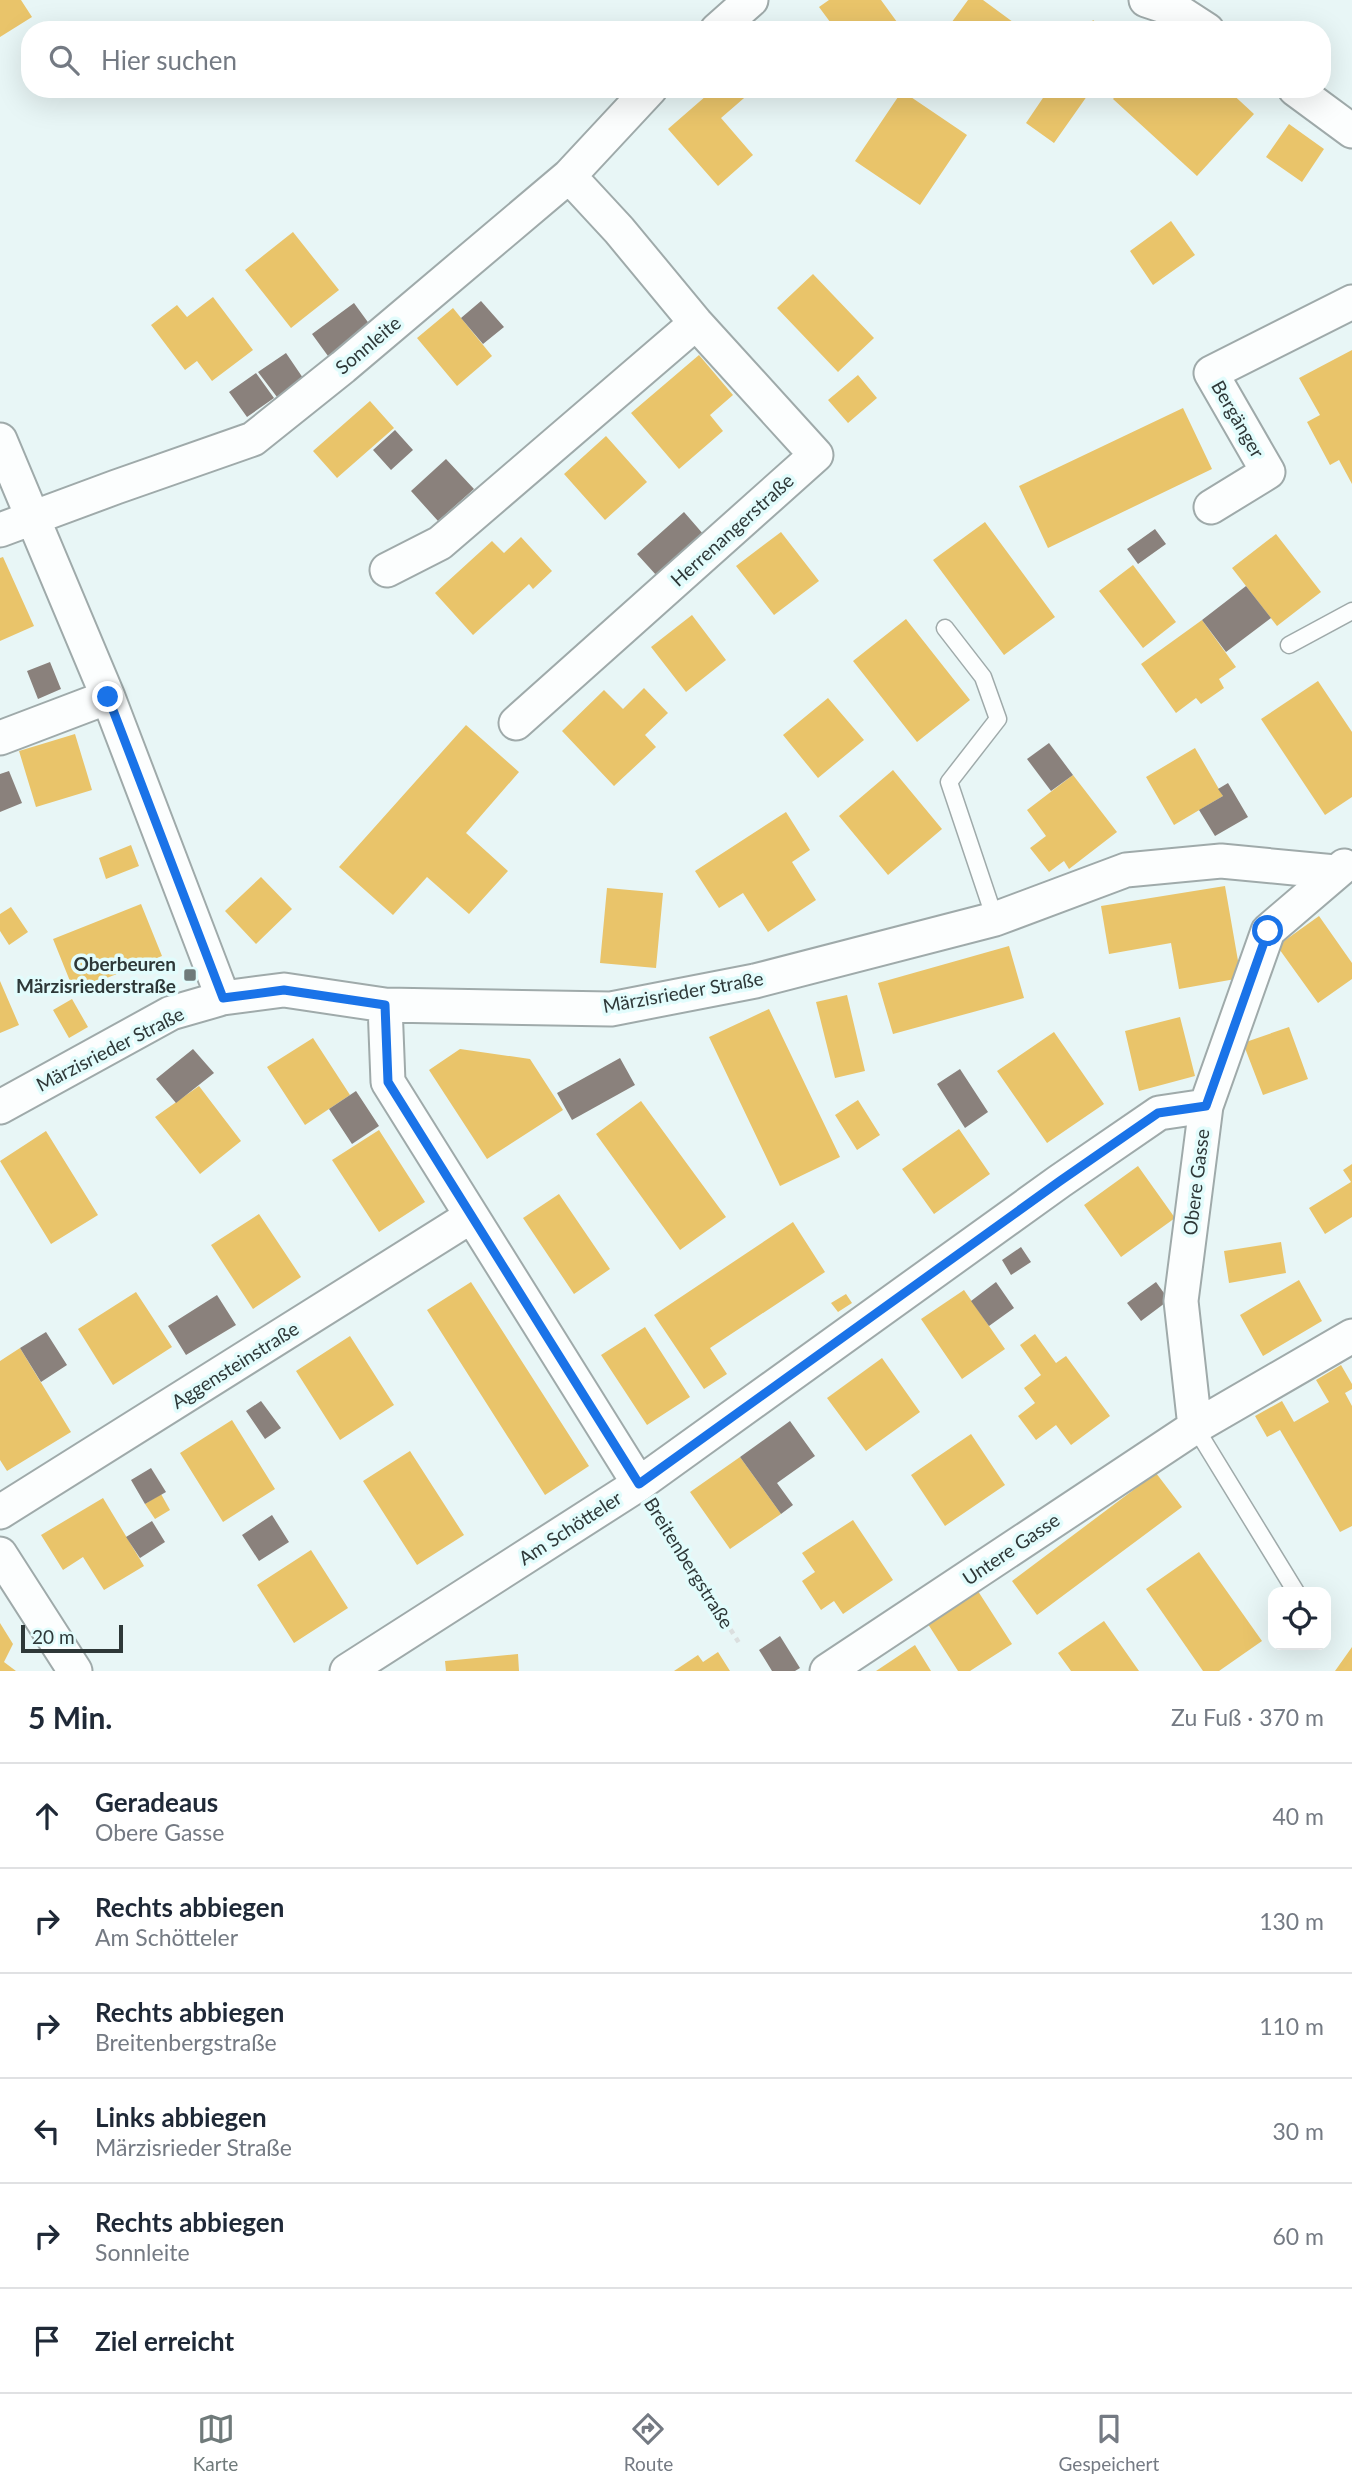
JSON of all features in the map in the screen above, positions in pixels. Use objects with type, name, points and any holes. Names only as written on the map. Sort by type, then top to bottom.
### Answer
[{"type":"street","points":[[727,21],[751,0]]},
{"type":"street","points":[[1146,0],[1175,10],[1193,21]]},
{"type":"street","name":"Sonnleite","points":[[0,530],[253,439],[343,367],[569,176],[642,98]]},
{"type":"street","points":[[1307,98],[1352,131]]},
{"type":"street","name":"Herrenangerstraße","points":[[516,723],[816,455],[696,323],[619,230],[569,176]]},
{"type":"street","name":"Bergänger","points":[[1211,507],[1268,472],[1211,373],[1352,302]]},
{"type":"street","points":[[387,570],[440,543],[696,323]]},
{"type":"street","points":[[0,440],[108,697],[223,998]]},
{"type":"street","points":[[0,738],[108,697]]},
{"type":"street","name":"Märzisrieder Straße","points":[[0,1107],[171,1013],[223,998],[284,990],[385,1005],[611,1009],[754,981],[995,919],[1126,870],[1221,860],[1343,866]]},
{"type":"street","name":"Obere Gasse","points":[[1195,1427],[1181,1301],[1206,1106],[1268,931],[1343,866]]},
{"type":"street","name":"Breitenbergstraße","points":[[385,1005],[388,1082],[639,1484]]},
{"type":"street","name":"Am Schötteler","points":[[347,1671],[639,1484],[1158,1113],[1206,1106]]},
{"type":"street","name":"Aggensteinstraße","points":[[0,1512],[471,1217]]},
{"type":"street","name":"Untere Gasse","points":[[827,1671],[1195,1427],[1352,1336]]},
{"type":"street","points":[[0,1554],[75,1671]]},
{"type":"lane","points":[[1289,645],[1352,611]]},
{"type":"lane","points":[[945,628],[983,677],[998,719],[949,782],[995,919]]},
{"type":"lane","points":[[1195,1427],[1293,1587]]},
{"type":"path","name":"Breitenbergstraße","points":[[639,1484],[741,1646]]},
{"type":"building: Wohnen","points":[[0,0],[21,0],[32,17],[21,21],[21,24],[0,37]]},
{"type":"building: Wohnen","points":[[829,0],[881,0],[896,21],[829,21],[819,7]]},
{"type":"building: Wohnen","points":[[968,0],[983,0],[1012,21],[953,21]]},
{"type":"building: Wohnen","points":[[704,98],[744,98],[721,118],[753,155],[718,186],[668,129]]},
{"type":"building: Wohnen","points":[[897,98],[912,98],[967,135],[920,205],[855,161]]},
{"type":"building: Wohnen","points":[[1043,98],[1086,98],[1054,143],[1026,123]]},
{"type":"building: Wohnen","points":[[1237,98],[1254,114],[1197,176],[1113,99]]},
{"type":"building: Wohnen","points":[[1289,124],[1324,149],[1302,182],[1266,157]]},
{"type":"building: Wohnen","points":[[1171,221],[1195,255],[1153,285],[1130,251]]},
{"type":"building: Wohnen","points":[[293,232],[339,290],[291,328],[245,270]]},
{"type":"building: Wohnen","points":[[813,274],[874,338],[838,372],[777,308]]},
{"type":"building: Wohnen","points":[[213,297],[253,350],[212,381],[197,361],[185,370],[151,325],[177,305],[187,317]]},
{"type":"building: Wohnen","points":[[453,308],[492,356],[457,386],[417,338]]},
{"type":"building: Wohnen","points":[[1352,350],[1352,484],[1339,460],[1330,465],[1307,422],[1320,415],[1299,378]]},
{"type":"building: Wohnen","points":[[699,355],[733,395],[710,415],[723,431],[679,469],[631,413]]},
{"type":"building: Wohnen","points":[[858,375],[877,398],[848,423],[828,400]]},
{"type":"building: Wohnen","points":[[370,401],[394,428],[337,478],[313,451]]},
{"type":"building: Wohnen","points":[[1183,408],[1212,469],[1048,548],[1019,486]]},
{"type":"building: Wohnen","points":[[606,436],[647,482],[605,520],[564,474]]},
{"type":"building: Wohnen","points":[[985,522],[1055,617],[1004,655],[933,560]]},
{"type":"building: Wohnen","points":[[781,532],[819,581],[774,615],[736,566]]},
{"type":"building: Wohnen","points":[[1276,534],[1321,592],[1277,626],[1232,568]]},
{"type":"building: Wohnen","points":[[521,537],[552,571],[533,589],[529,584],[473,635],[435,593],[492,541],[504,553]]},
{"type":"building: Wohnen","points":[[3,557],[34,626],[0,641],[0,558]]},
{"type":"building: Wohnen","points":[[1133,565],[1176,622],[1143,648],[1099,591]]},
{"type":"building: Wohnen","points":[[692,615],[726,660],[686,692],[651,647]]},
{"type":"building: Wohnen","points":[[906,619],[970,700],[917,742],[853,661]]},
{"type":"building: Wohnen","points":[[1202,620],[1236,667],[1219,679],[1224,688],[1201,704],[1196,698],[1176,713],[1141,664]]},
{"type":"building: Wohnen","points":[[1318,681],[1352,732],[1352,797],[1325,815],[1261,719]]},
{"type":"building: Wohnen","points":[[644,688],[668,713],[645,735],[656,747],[614,786],[562,731],[604,690],[623,709]]},
{"type":"building: Wohnen","points":[[828,698],[864,740],[818,778],[783,735]]},
{"type":"building: Wohnen","points":[[466,725],[519,772],[466,833],[508,871],[469,914],[427,877],[393,915],[339,867]]},
{"type":"building: Wohnen","points":[[75,734],[92,790],[36,807],[19,751]]},
{"type":"building: Wohnen","points":[[1195,748],[1223,796],[1174,825],[1146,777]]},
{"type":"building: Wohnen","points":[[893,770],[942,829],[888,875],[839,816]]},
{"type":"building: Wohnen","points":[[1073,775],[1117,832],[1069,869],[1064,861],[1049,872],[1030,848],[1046,836],[1027,810]]},
{"type":"building: Wohnen","points":[[786,812],[810,850],[792,862],[816,900],[768,932],[743,893],[719,908],[695,871]]},
{"type":"building: Wohnen","points":[[131,845],[139,866],[106,879],[99,858]]},
{"type":"building: Wohnen","points":[[261,877],[292,909],[256,944],[225,911]]},
{"type":"building: Wohnen","points":[[1225,886],[1241,978],[1179,989],[1171,943],[1109,954],[1101,906]]},
{"type":"building: Wohnen","points":[[607,888],[663,893],[656,968],[600,963]]},
{"type":"building: Wohnen","points":[[141,904],[162,956],[74,991],[53,939]]},
{"type":"building: Wohnen","points":[[11,907],[28,932],[9,945],[0,931],[0,914]]},
{"type":"building: Wohnen","points":[[1319,916],[1352,963],[1352,979],[1318,1003],[1277,946]]},
{"type":"building: Wohnen","points":[[1009,946],[1024,998],[893,1034],[878,983]]},
{"type":"building: Wohnen","points":[[0,981],[19,1025],[0,1033]]},
{"type":"building: Wohnen","points":[[847,995],[865,1071],[835,1078],[816,1002]]},
{"type":"building: Wohnen","points":[[72,999],[88,1027],[69,1038],[53,1010]]},
{"type":"building: Wohnen","points":[[769,1009],[840,1157],[780,1186],[709,1037]]},
{"type":"building: Wohnen","points":[[1180,1017],[1195,1076],[1139,1091],[1125,1031]]},
{"type":"building: Wohnen","points":[[1289,1027],[1308,1079],[1263,1095],[1243,1043]]},
{"type":"building: Wohnen","points":[[1054,1032],[1104,1104],[1047,1143],[997,1071]]},
{"type":"building: Wohnen","points":[[313,1038],[350,1095],[305,1125],[267,1067]]},
{"type":"building: Wohnen","points":[[460,1049],[530,1059],[563,1110],[487,1159],[429,1070]]},
{"type":"building: Wohnen","points":[[199,1086],[241,1141],[200,1174],[155,1117]]},
{"type":"building: Wohnen","points":[[858,1100],[880,1135],[857,1150],[835,1115]]},
{"type":"building: Wohnen","points":[[641,1101],[726,1217],[680,1250],[596,1134]]},
{"type":"building: Wohnen","points":[[959,1129],[990,1174],[934,1214],[902,1169]]},
{"type":"building: Wohnen","points":[[379,1130],[425,1202],[379,1232],[332,1160]]},
{"type":"building: Wohnen","points":[[46,1131],[98,1215],[51,1244],[0,1161]]},
{"type":"building: Wohnen","points":[[1352,1164],[1352,1217],[1325,1234],[1309,1208],[1351,1182],[1343,1170]]},
{"type":"building: Wohnen","points":[[1138,1166],[1175,1218],[1121,1257],[1084,1205]]},
{"type":"building: Wohnen","points":[[559,1194],[610,1269],[574,1294],[523,1218]]},
{"type":"building: Wohnen","points":[[259,1214],[301,1277],[253,1309],[211,1245]]},
{"type":"building: Wohnen","points":[[793,1222],[825,1272],[710,1348],[727,1374],[704,1389],[654,1315]]},
{"type":"building: Wohnen","points":[[1281,1242],[1286,1273],[1229,1283],[1224,1251]]},
{"type":"building: Wohnen","points":[[1299,1280],[1322,1321],[1263,1356],[1240,1315]]},
{"type":"building: Wohnen","points":[[471,1282],[589,1466],[545,1495],[427,1310]]},
{"type":"building: Wohnen","points":[[964,1290],[1005,1349],[962,1379],[921,1319]]},
{"type":"building: Wohnen","points":[[136,1292],[172,1347],[113,1385],[78,1329]]},
{"type":"building: Wohnen","points":[[846,1294],[852,1303],[838,1312],[831,1303]]},
{"type":"building: Wohnen","points":[[645,1327],[690,1397],[647,1425],[601,1355]]},
{"type":"building: Wohnen","points":[[1035,1334],[1056,1363],[1066,1356],[1110,1416],[1071,1445],[1056,1425],[1036,1440],[1018,1416],[1035,1403],[1024,1388],[1041,1375],[1020,1345]]},
{"type":"building: Wohnen","points":[[350,1336],[394,1405],[340,1440],[296,1371]]},
{"type":"building: Wohnen","points":[[20,1348],[71,1432],[7,1471],[0,1460],[0,1361]]},
{"type":"building: Wohnen","points":[[882,1358],[920,1412],[866,1451],[827,1398]]},
{"type":"building: Wohnen","points":[[1341,1365],[1352,1384],[1352,1389],[1345,1393],[1352,1406],[1352,1526],[1340,1532],[1280,1430],[1267,1437],[1255,1416],[1282,1401],[1294,1422],[1329,1402],[1316,1380]]},
{"type":"building: Wohnen","points":[[232,1420],[275,1489],[223,1522],[180,1453]]},
{"type":"building: Wohnen","points":[[971,1434],[1005,1485],[945,1526],[911,1475]]},
{"type":"building: Wohnen","points":[[410,1451],[464,1535],[417,1565],[363,1481]]},
{"type":"building: Wohnen","points":[[740,1457],[781,1514],[730,1549],[690,1492]]},
{"type":"building: Wohnen","points":[[1156,1473],[1182,1507],[1037,1615],[1012,1581]]},
{"type":"building: Wohnen","points":[[161,1494],[170,1510],[155,1519],[145,1504]]},
{"type":"building: Wohnen","points":[[103,1498],[144,1566],[104,1590],[83,1557],[63,1570],[41,1535]]},
{"type":"building: Wohnen","points":[[853,1520],[893,1580],[843,1614],[834,1601],[821,1610],[802,1581],[815,1572],[802,1553]]},
{"type":"building: Wohnen","points":[[311,1550],[348,1608],[294,1643],[257,1585]]},
{"type":"building: Wohnen","points":[[1199,1552],[1262,1641],[1219,1671],[1203,1671],[1146,1589]]},
{"type":"building: Wohnen","points":[[976,1588],[1012,1644],[970,1671],[958,1671],[926,1621]]},
{"type":"building: Wohnen","points":[[1104,1621],[1139,1671],[1071,1671],[1058,1653]]},
{"type":"building: Wohnen","points":[[0,1623],[13,1644],[4,1662],[16,1671],[0,1671]]},
{"type":"building: Wohnen","points":[[915,1645],[931,1671],[876,1671]]},
{"type":"building: Wohnen","points":[[1352,1647],[1352,1671],[1335,1671]]},
{"type":"building: Wohnen","points":[[718,1652],[730,1671],[674,1671],[698,1655],[703,1662]]},
{"type":"building: Wohnen","points":[[518,1654],[519,1671],[446,1671],[445,1661]]},
{"type":"building: Industrie","points":[[481,301],[504,327],[483,344],[461,318]]},
{"type":"building: Industrie","points":[[354,303],[370,325],[328,356],[312,334]]},
{"type":"building: Industrie","points":[[286,353],[303,378],[277,397],[258,372]]},
{"type":"building: Industrie","points":[[256,373],[274,398],[247,417],[229,392]]},
{"type":"building: Industrie","points":[[395,430],[413,450],[391,470],[373,450]]},
{"type":"building: Industrie","points":[[446,459],[474,489],[438,521],[411,491]]},
{"type":"building: Industrie","points":[[684,512],[704,535],[657,576],[637,554]]},
{"type":"building: Industrie","points":[[1155,529],[1166,544],[1138,564],[1127,549]]},
{"type":"building: Industrie","points":[[1246,586],[1271,618],[1226,652],[1202,620]]},
{"type":"building: Industrie","points":[[50,662],[61,689],[38,699],[27,671]]},
{"type":"building: Industrie","points":[[1049,743],[1073,775],[1051,791],[1027,759]]},
{"type":"building: Industrie","points":[[9,771],[22,803],[0,812],[0,774]]},
{"type":"building: Industrie","points":[[1228,783],[1248,817],[1215,836],[1199,810],[1223,796],[1218,789]]},
{"type":"building: Industrie","points":[[193,1049],[214,1073],[176,1103],[156,1079]]},
{"type":"building: Industrie","points":[[620,1058],[635,1085],[572,1120],[557,1093]]},
{"type":"building: Industrie","points":[[960,1069],[988,1112],[965,1128],[937,1084]]},
{"type":"building: Industrie","points":[[356,1091],[379,1126],[352,1144],[329,1109]]},
{"type":"building: Industrie","points":[[1021,1247],[1031,1262],[1011,1275],[1002,1260]]},
{"type":"building: Industrie","points":[[996,1282],[1014,1308],[989,1326],[971,1301]]},
{"type":"building: Industrie","points":[[1156,1282],[1169,1300],[1141,1321],[1127,1303]]},
{"type":"building: Industrie","points":[[217,1295],[236,1325],[186,1355],[168,1326]]},
{"type":"building: Industrie","points":[[46,1332],[67,1365],[41,1382],[20,1348]]},
{"type":"building: Industrie","points":[[261,1401],[281,1428],[265,1439],[246,1411]]},
{"type":"building: Industrie","points":[[790,1421],[815,1456],[777,1483],[793,1505],[781,1514],[740,1457]]},
{"type":"building: Industrie","points":[[151,1468],[166,1492],[145,1504],[131,1480]]},
{"type":"building: Industrie","points":[[272,1515],[289,1542],[259,1561],[242,1535]]},
{"type":"building: Industrie","points":[[152,1521],[165,1542],[140,1558],[126,1537]]},
{"type":"building: Industrie","points":[[780,1636],[800,1668],[795,1671],[772,1671],[759,1650]]},
{"type":"place","name":"Oberbeuren Märzisriederstraße","points":[[190,975]]},
{"type":"route","points":[[108,697],[223,998],[284,990],[385,1005],[388,1082],[639,1484],[1158,1113],[1206,1106],[1268,931]]}]
